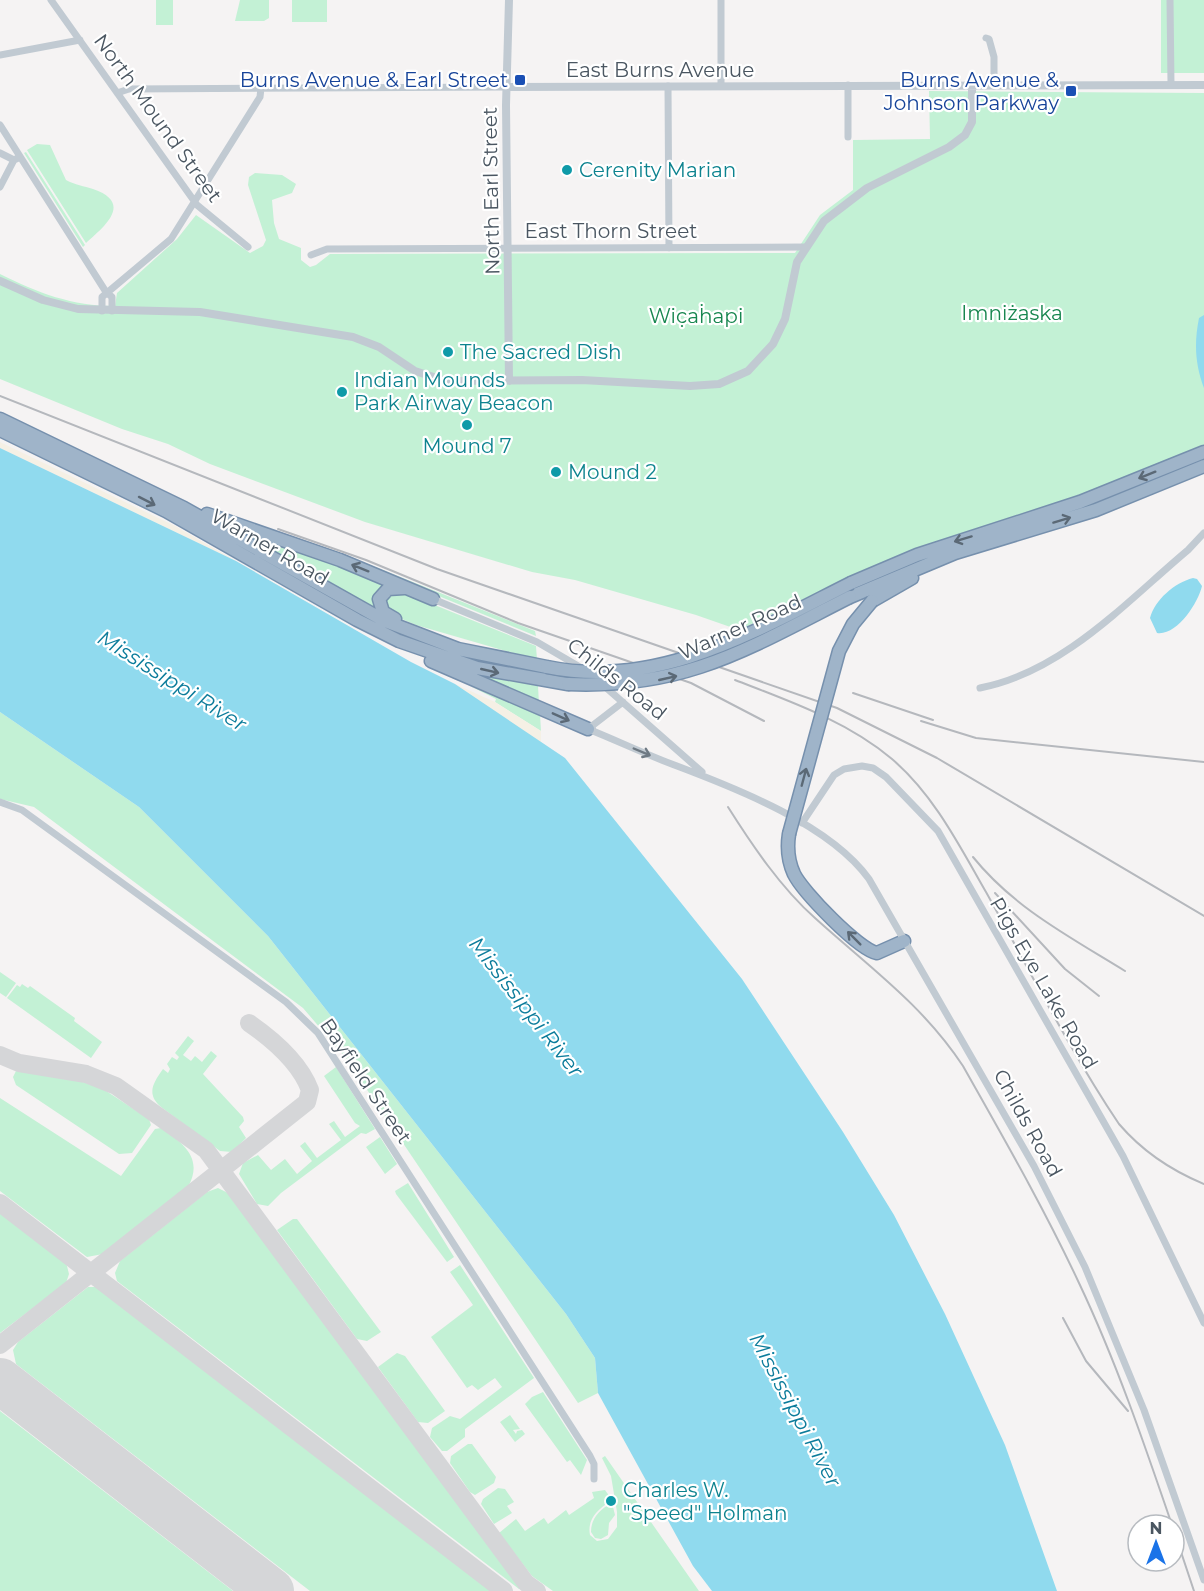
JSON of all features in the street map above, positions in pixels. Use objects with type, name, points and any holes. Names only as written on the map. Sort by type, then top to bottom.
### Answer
[{"type":"highway","name":"Warner Road","points":[[0,418],[156,493],[357,608],[444,644],[547,668],[615,672],[652,668],[691,658],[736,640],[851,583],[928,551],[1080,502],[1203,455]]},
{"type":"highway","name":"Warner Road","points":[[0,430],[173,514],[357,620],[415,647],[461,664],[524,679],[568,684],[629,684],[696,670],[740,653],[850,597],[955,553],[1096,510],[1204,466]]},
{"type":"highway","points":[[156,493],[230,523],[340,560],[433,599]]},
{"type":"highway","points":[[904,941],[877,953],[861,945],[808,893],[795,875],[788,854],[789,834],[839,651],[853,624],[872,602],[955,553]]},
{"type":"highway","points":[[433,599],[396,587],[384,591],[379,602],[386,615],[444,644]]},
{"type":"highway","points":[[357,620],[435,663],[588,729]]},
{"type":"street","name":"North Mound Street","points":[[51,0],[195,202],[248,247]]},
{"type":"street","name":"North Earl Street","points":[[509,0],[509,381]]},
{"type":"street","points":[[721,0],[721,86]]},
{"type":"street","points":[[1170,0],[1171,84]]},
{"type":"street","points":[[986,38],[989,39],[993,49],[994,86]]},
{"type":"street","points":[[0,54],[80,40]]},
{"type":"street","points":[[848,85],[848,137]]},
{"type":"street","name":"East Burns Avenue","points":[[117,93],[129,89],[261,88],[1204,85]]},
{"type":"street","points":[[668,86],[669,248]]},
{"type":"street","points":[[0,281],[50,303],[107,311],[200,312],[353,337],[379,347],[411,370],[432,378],[462,382],[582,380],[690,386],[719,384],[735,378],[759,361],[776,339],[785,319],[794,272],[805,247],[824,221],[850,199],[889,176],[949,147],[965,135],[972,122],[972,86]]},
{"type":"street","points":[[107,311],[102,297],[167,243],[260,97],[261,88]]},
{"type":"street","points":[[0,125],[17,158],[107,294]]},
{"type":"street","points":[[0,153],[17,158]]},
{"type":"street","points":[[0,187],[17,158]]},
{"type":"street","name":"East Thorn Street","points":[[311,255],[326,249],[805,247]]},
{"type":"street","points":[[981,688],[1031,673],[1062,654],[1188,550],[1204,533]]},
{"type":"street","name":"Childs Road","points":[[433,599],[545,646],[585,670],[704,774]]},
{"type":"street","points":[[588,729],[623,702]]},
{"type":"street","name":"Childs Road","points":[[588,729],[678,767],[704,774],[802,823],[827,838],[862,869],[1034,1166],[1085,1267],[1140,1400],[1204,1580]]},
{"type":"street","name":"Pigs Eye Lake Road","points":[[802,823],[834,775],[844,769],[862,766],[873,768],[886,777],[938,831],[1123,1156],[1204,1323]]},
{"type":"street","name":"Bayfield Street","points":[[0,802],[22,810],[161,909],[286,1002],[318,1034],[590,1456],[594,1464],[594,1479]]},
{"type":"green space","points":[[156,0],[173,0],[173,25],[156,25]]},
{"type":"green space","points":[[240,0],[269,0],[269,18],[264,21],[235,21]]},
{"type":"green space","points":[[292,0],[327,0],[327,22],[292,22]]},
{"type":"green space","points":[[1161,0],[1204,0],[1204,73],[1161,73]]},
{"type":"green space","name":"Wic̣aḣapi","points":[[929,91],[1204,93],[1204,449],[1079,499],[846,579],[739,630],[696,615],[575,580],[532,572],[365,522],[210,464],[168,444],[122,429],[0,379],[0,274],[28,287],[70,301],[115,306],[117,293],[177,239],[196,215],[250,253],[263,246],[266,240],[248,185],[249,177],[255,173],[282,175],[296,184],[292,193],[272,200],[274,223],[279,239],[301,248],[301,260],[310,267],[330,254],[795,253],[820,215],[853,190],[853,140],[930,139]]},
{"type":"green space","points":[[37,144],[50,145],[66,180],[93,189],[112,201],[114,208],[112,215],[86,243],[27,150]]},
{"type":"green space","points":[[26,152],[85,245],[83,247],[24,153]]},
{"type":"green space","points":[[231,526],[389,584],[377,592],[373,607],[343,595],[229,529]]},
{"type":"green space","points":[[319,547],[368,564],[535,631],[536,636]]},
{"type":"green space","points":[[400,591],[536,646],[537,660],[416,625],[390,614],[384,604],[386,596]]},
{"type":"green space","points":[[467,671],[538,686],[539,704]]},
{"type":"green space","points":[[470,686],[540,714],[541,731],[495,702],[496,699]]},
{"type":"green space","points":[[0,712],[139,807],[268,936],[566,1314],[595,1358],[598,1393],[578,1403],[345,1057],[303,1008],[34,807],[0,799]]},
{"type":"green space","points":[[0,972],[16,983],[6,997],[0,993]]},
{"type":"green space","points":[[22,984],[28,988],[30,986],[75,1018],[74,1021],[102,1042],[91,1058],[7,998],[17,985],[20,987]]},
{"type":"green space","points":[[188,1036],[194,1041],[183,1055],[191,1061],[195,1056],[202,1062],[211,1051],[217,1056],[203,1074],[243,1117],[244,1121],[239,1127],[246,1138],[232,1152],[220,1151],[161,1107],[152,1093],[156,1079],[163,1069],[168,1073],[170,1069],[167,1064],[172,1057],[177,1060],[179,1057],[175,1053]]},
{"type":"green space","points":[[336,1067],[375,1129],[366,1134],[361,1133],[281,1193],[268,1206],[257,1204],[239,1174],[243,1163],[258,1155],[271,1170],[285,1159],[297,1174],[312,1161],[300,1146],[305,1142],[317,1158],[341,1140],[329,1124],[334,1121],[345,1137],[360,1126],[355,1123],[324,1076]]},
{"type":"green space","points":[[16,1071],[79,1081],[100,1087],[149,1119],[151,1125],[132,1153],[119,1154],[16,1085],[13,1077]]},
{"type":"green space","points":[[0,1098],[121,1176],[155,1129],[161,1128],[177,1139],[189,1152],[194,1168],[188,1187],[103,1254],[87,1257],[0,1191]]},
{"type":"green space","points":[[380,1137],[397,1164],[385,1174],[366,1147]]},
{"type":"green space","points":[[408,1183],[454,1257],[447,1262],[396,1194],[395,1191]]},
{"type":"green space","points":[[218,1188],[230,1194],[521,1588],[519,1589],[117,1281],[115,1273],[120,1261],[207,1192]]},
{"type":"green space","points":[[0,1211],[66,1262],[69,1274],[66,1283],[0,1333]]},
{"type":"green space","points":[[293,1219],[297,1219],[381,1332],[367,1341],[357,1339],[277,1230]]},
{"type":"green space","points":[[460,1265],[534,1378],[465,1429],[465,1437],[447,1451],[442,1451],[430,1437],[432,1428],[450,1416],[460,1419],[502,1387],[495,1378],[478,1390],[472,1385],[467,1388],[431,1337],[473,1305],[450,1272]]},
{"type":"green space","points":[[88,1287],[98,1287],[108,1294],[492,1591],[310,1591],[16,1364],[13,1350],[18,1342]]},
{"type":"green space","points":[[397,1353],[405,1356],[445,1411],[428,1423],[418,1422],[378,1367]]},
{"type":"green space","points":[[543,1392],[587,1460],[581,1475],[570,1460],[567,1462],[525,1404],[532,1397]]},
{"type":"green space","points":[[0,1411],[233,1591],[0,1591]]},
{"type":"green space","points":[[510,1415],[520,1429],[513,1430],[516,1434],[517,1431],[522,1430],[525,1434],[515,1442],[500,1422]]},
{"type":"green space","points":[[468,1444],[472,1444],[496,1477],[494,1483],[475,1495],[470,1492],[450,1463],[451,1456]]},
{"type":"green space","points":[[605,1456],[699,1591],[553,1591],[532,1576],[499,1533],[516,1519],[525,1531],[544,1518],[548,1524],[566,1510],[569,1515],[594,1498],[592,1492],[605,1490],[610,1497],[609,1502],[594,1516],[589,1530],[590,1535],[597,1541],[608,1539],[617,1527],[617,1512],[611,1476],[602,1458]]},
{"type":"green space","points":[[498,1488],[505,1489],[514,1502],[507,1506],[512,1513],[494,1524],[481,1504],[483,1499]]},
{"type":"green space","points":[[612,1503],[615,1515],[609,1523],[608,1535],[601,1539],[595,1538],[591,1532],[594,1518]]},
{"type":"sand","points":[[0,442],[175,526],[236,561],[0,448]]},
{"type":"sand","points":[[455,684],[495,702],[541,731],[541,744]]},
{"type":"water","points":[[1204,315],[1204,388],[1197,362],[1196,336],[1199,318]]},
{"type":"water","name":"Mississippi River","points":[[0,448],[236,561],[411,662],[455,684],[565,758],[742,979],[843,1132],[894,1215],[945,1314],[1005,1445],[1057,1591],[712,1591],[693,1566],[598,1393],[595,1358],[566,1314],[268,936],[139,807],[0,712]]},
{"type":"water","points":[[1193,578],[1197,579],[1202,586],[1186,617],[1165,633],[1157,633],[1150,618],[1156,605],[1172,588]]},
{"type":"taxiway","points":[[0,1345],[307,1102],[310,1090],[299,1070],[276,1044],[249,1023]]},
{"type":"taxiway","points":[[0,1055],[19,1063],[86,1074],[116,1086],[206,1150],[526,1583],[537,1591]]},
{"type":"taxiway","points":[[0,1203],[504,1591]]},
{"type":"runway","points":[[0,1381],[271,1591]]},
{"type":"railway","points":[[0,396],[437,569],[837,708],[937,758],[1204,916]]},
{"type":"railway","points":[[278,529],[366,560],[518,623],[691,683],[764,721]]},
{"type":"railway","points":[[735,680],[797,704],[856,734],[892,759],[921,788],[955,839],[1067,1039],[1119,1124],[1158,1159],[1204,1184]]},
{"type":"railway","points":[[853,693],[933,720]]},
{"type":"railway","points":[[921,721],[976,738],[1204,762]]},
{"type":"railway","points":[[728,807],[757,851],[790,893],[912,1005],[947,1044],[963,1066],[1066,1255],[1105,1342],[1168,1513]]},
{"type":"railway","points":[[973,857],[1006,892],[1025,907],[1125,971]]},
{"type":"railway","points":[[995,893],[1065,969],[1099,996]]},
{"type":"railway","points":[[1063,1318],[1086,1361],[1128,1411]]},
{"type":"railway","points":[[1186,1567],[1194,1591]]},
{"type":"place","name":"Burns Avenue & Earl Street","points":[[520,80]]},
{"type":"place","name":"Burns Avenue & Johnson Parkway","points":[[1071,91]]},
{"type":"place","name":"Cerenity Marian","points":[[567,170]]},
{"type":"place","name":"The Sacred Dish","points":[[448,352]]},
{"type":"place","name":"Indian Mounds Park Airway Beacon","points":[[342,392]]},
{"type":"place","name":"Mound 7","points":[[467,425]]},
{"type":"place","name":"Mound 2","points":[[556,472]]},
{"type":"place","name":"Charles W. \"Speed\" Holman","points":[[611,1501]]},
{"type":"park label","name":"Imniżaska","points":[[1012,313]]}]
